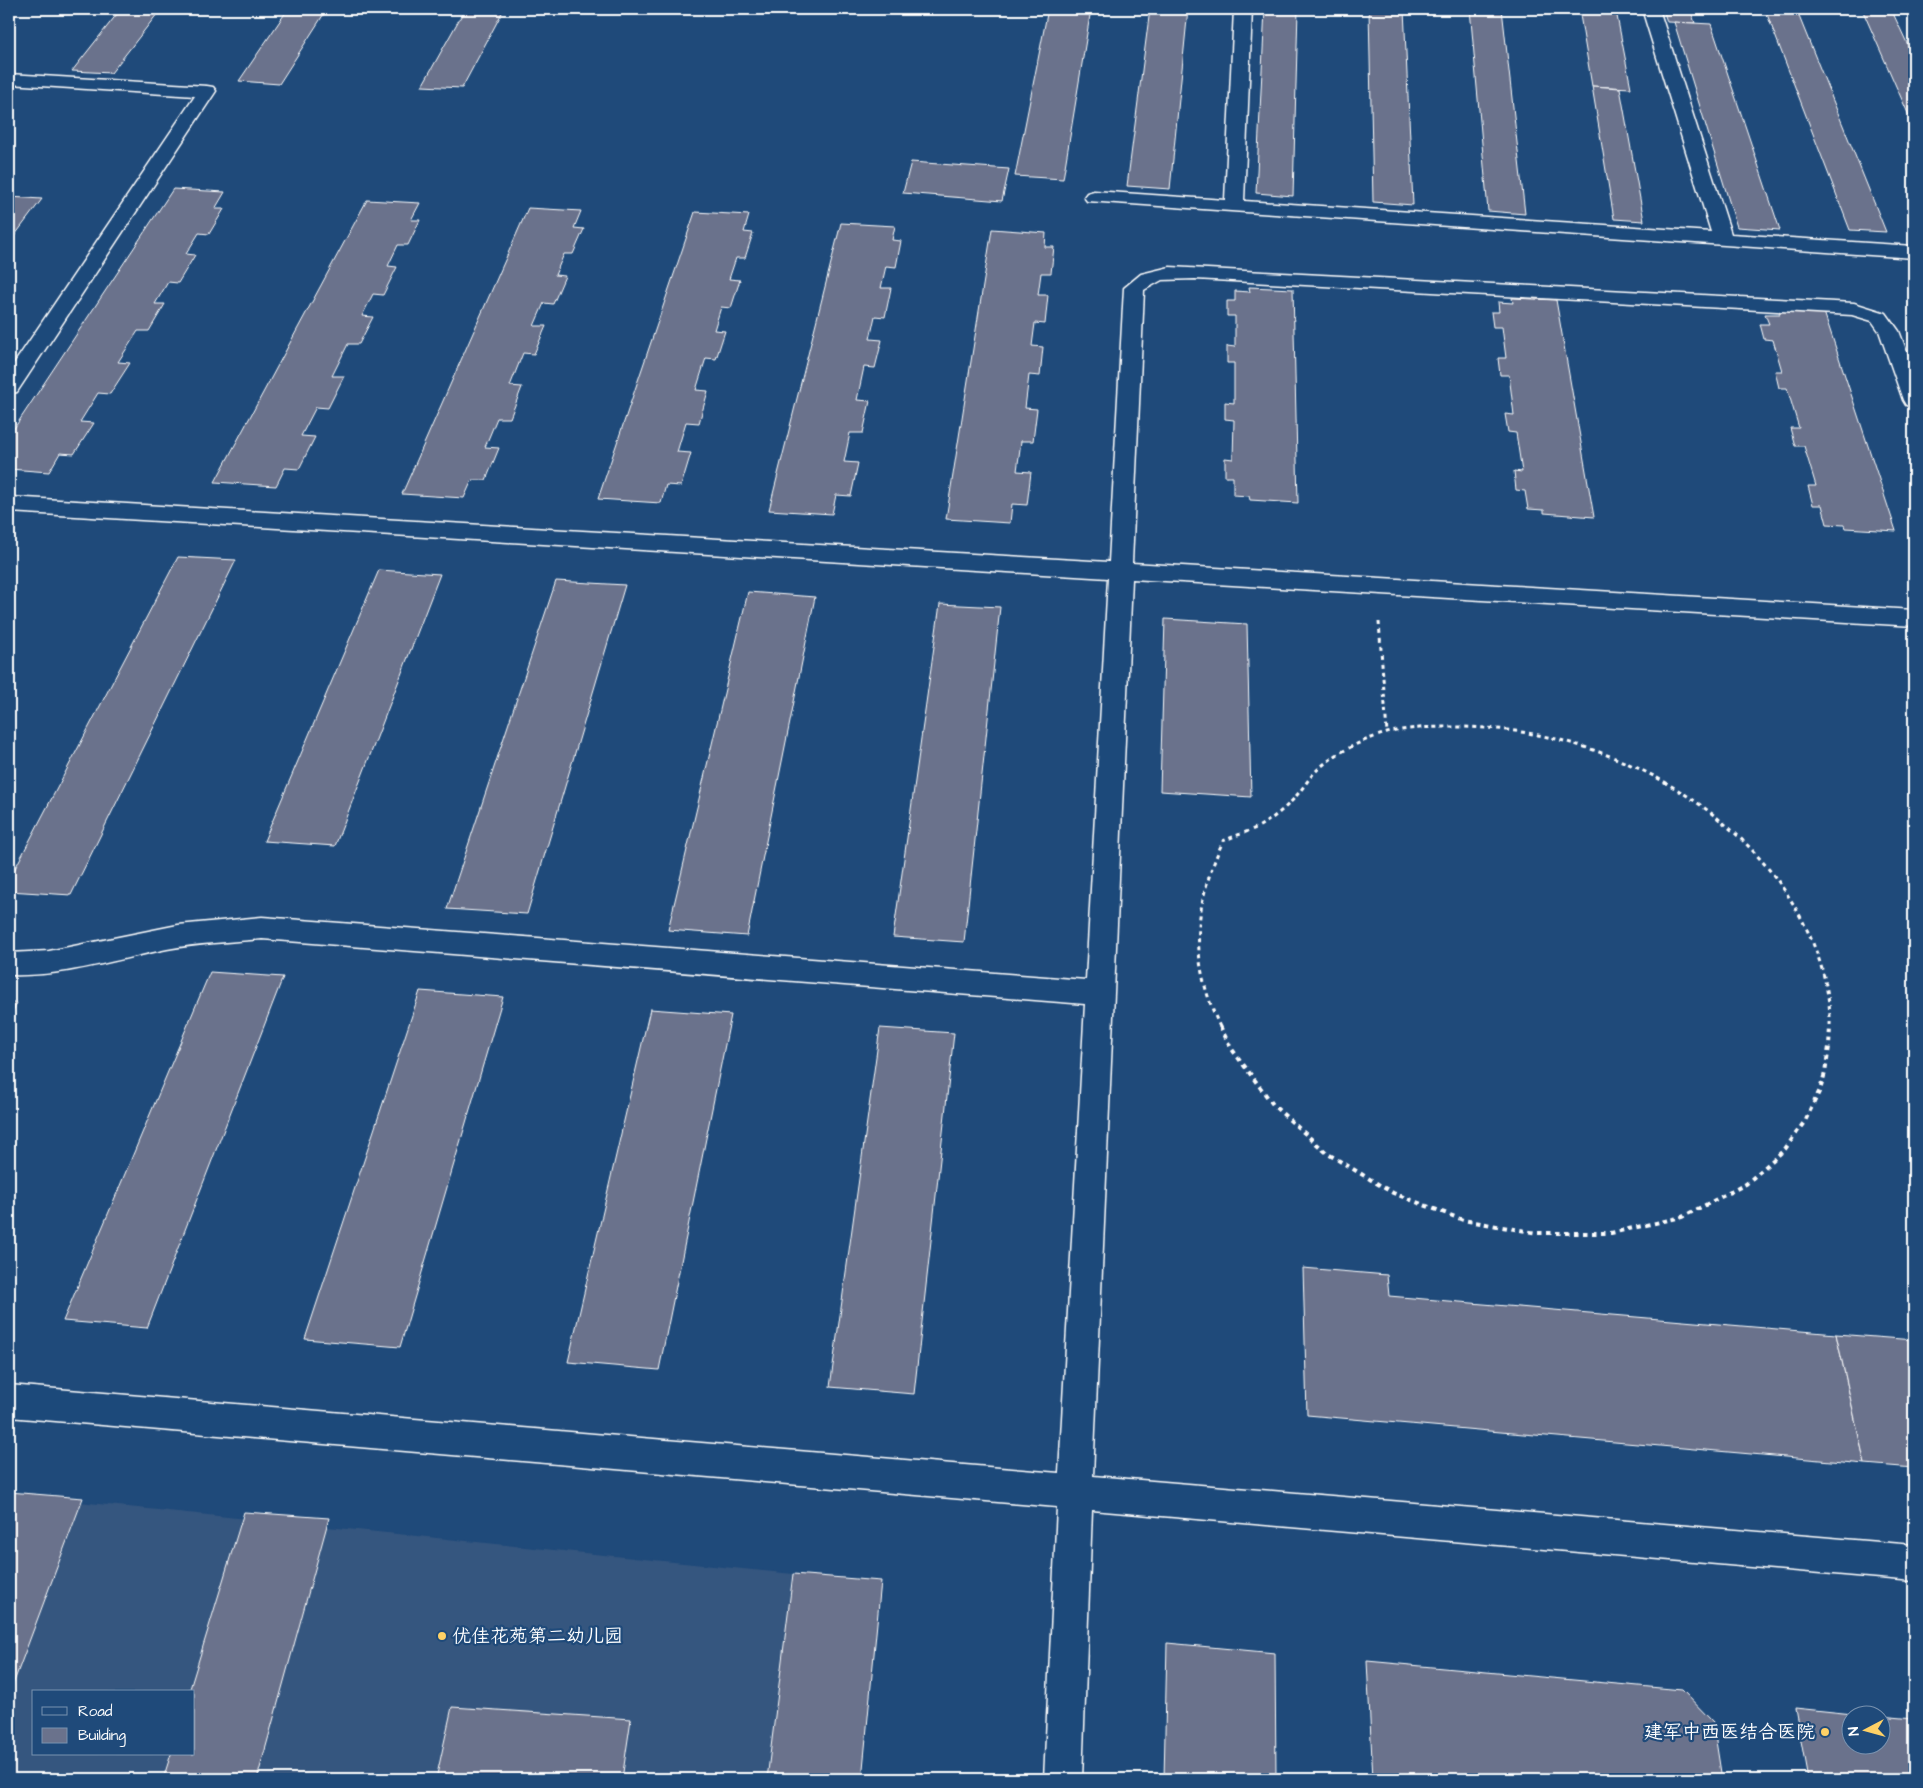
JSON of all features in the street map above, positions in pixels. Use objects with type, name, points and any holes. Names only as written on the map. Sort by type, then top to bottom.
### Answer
[{"type":"street","points":[[1234,206],[1243,9]]},
{"type":"street","points":[[1651,9],[1723,239]]},
{"type":"street","points":[[9,78],[207,91],[9,387]]},
{"type":"street","points":[[1094,196],[1914,252]]},
{"type":"street","points":[[1063,1779],[1075,1492],[1134,288],[1144,278],[1164,273],[1195,273],[1854,309],[1879,318],[1889,331],[1914,400]]},
{"type":"street","points":[[9,504],[1914,618]]},
{"type":"street","points":[[9,964],[28,965],[92,955],[168,938],[262,928],[1100,993]]},
{"type":"street","points":[[9,1401],[1914,1563]]},
{"type":"path","points":[[1376,586],[1387,733]]},
{"type":"path","points":[[1431,728],[1480,728],[1529,734],[1577,745],[1625,763],[1670,786],[1712,815],[1749,848],[1781,885],[1806,926],[1823,969],[1831,1013],[1829,1057],[1818,1099],[1796,1138],[1764,1172],[1723,1200],[1675,1220],[1620,1232],[1561,1235],[1500,1228],[1448,1215],[1405,1199],[1350,1170],[1308,1140],[1272,1106],[1242,1068],[1225,1038],[1206,990],[1199,952],[1199,914],[1207,876],[1223,841],[1263,824],[1296,797],[1314,773],[1345,749],[1387,733],[1431,728]]},
{"type":"shaded area","name":"优佳花苑第二幼儿园","points":[[9,1495],[793,1574],[881,1581],[862,1779],[9,1779]]},
{"type":"building","points":[[121,9],[161,9],[111,73],[72,71]]},
{"type":"building","points":[[288,9],[327,9],[279,84],[239,81]]},
{"type":"building","points":[[465,9],[504,9],[462,88],[422,86]]},
{"type":"building","points":[[1048,9],[1091,9],[1063,179],[1015,176]]},
{"type":"building","points":[[1150,9],[1188,9],[1170,189],[1127,186]]},
{"type":"building","points":[[1265,9],[1298,9],[1293,196],[1256,193]]},
{"type":"building","points":[[1369,9],[1404,9],[1413,205],[1373,202]]},
{"type":"building","points":[[1470,9],[1502,9],[1525,214],[1488,211]]},
{"type":"building","points":[[1579,9],[1616,11],[1631,88],[1592,86]]},
{"type":"building","points":[[1663,9],[1690,9],[1695,23],[1667,22]]},
{"type":"building","points":[[1765,9],[1796,9],[1886,232],[1850,230]]},
{"type":"building","points":[[1862,9],[1891,9],[1914,58],[1914,127]]},
{"type":"building","points":[[1674,22],[1711,24],[1780,230],[1737,227]]},
{"type":"building","points":[[1592,86],[1620,88],[1644,221],[1614,219]]},
{"type":"building","points":[[911,162],[1009,169],[1002,201],[903,193]]},
{"type":"building","points":[[173,189],[225,192],[215,209],[224,209],[209,234],[199,233],[186,254],[195,255],[178,283],[168,282],[155,304],[165,304],[149,331],[138,331],[118,362],[130,363],[110,394],[98,393],[80,422],[94,423],[74,454],[60,453],[49,472],[9,469],[9,436]]},
{"type":"building","points":[[9,197],[42,199],[9,243]]},
{"type":"building","points":[[367,200],[420,203],[411,220],[420,220],[408,245],[398,245],[388,266],[397,267],[383,295],[373,294],[362,316],[373,317],[359,344],[348,344],[332,376],[344,376],[328,408],[316,407],[301,436],[315,437],[299,469],[285,468],[276,486],[215,482]]},
{"type":"building","points":[[528,208],[581,211],[574,228],[584,229],[573,254],[564,254],[555,275],[565,276],[553,304],[544,303],[534,326],[546,326],[534,354],[523,353],[510,386],[522,387],[510,418],[497,418],[485,447],[499,448],[486,480],[472,480],[464,498],[402,494]]},
{"type":"building","points":[[695,212],[749,215],[744,232],[753,233],[745,258],[736,258],[729,279],[740,280],[731,308],[721,307],[714,330],[725,331],[716,359],[706,358],[696,390],[708,391],[699,423],[686,422],[677,452],[691,453],[681,486],[666,485],[661,503],[598,499]]},
{"type":"building","points":[[841,223],[895,226],[892,240],[901,241],[896,267],[886,266],[881,288],[891,288],[885,317],[875,316],[870,339],[882,340],[875,368],[864,367],[857,400],[870,401],[863,433],[850,433],[844,462],[858,463],[851,496],[836,495],[832,514],[769,510]]},
{"type":"building","points":[[992,229],[1046,233],[1045,247],[1054,247],[1051,273],[1041,273],[1038,295],[1048,295],[1045,324],[1035,323],[1032,346],[1043,347],[1040,376],[1029,375],[1025,408],[1037,409],[1033,441],[1021,441],[1017,471],[1031,472],[1027,505],[1012,504],[1010,523],[946,519]]},
{"type":"building","points":[[1249,287],[1293,289],[1298,503],[1250,500],[1249,496],[1233,495],[1233,477],[1225,477],[1225,458],[1233,459],[1234,420],[1225,419],[1225,402],[1234,403],[1234,363],[1227,363],[1227,346],[1235,347],[1235,316],[1227,316],[1227,301],[1235,301],[1235,291],[1250,292]]},
{"type":"building","points":[[1512,298],[1556,300],[1594,517],[1544,513],[1544,510],[1528,509],[1525,491],[1516,490],[1514,471],[1522,472],[1516,433],[1508,432],[1505,414],[1514,415],[1509,375],[1500,375],[1498,358],[1506,358],[1502,327],[1493,327],[1491,312],[1499,312],[1498,302],[1513,303]]},
{"type":"building","points":[[1779,309],[1824,312],[1896,531],[1845,528],[1844,525],[1827,524],[1822,505],[1813,505],[1808,486],[1816,486],[1804,446],[1795,446],[1790,428],[1799,428],[1787,388],[1779,388],[1775,371],[1782,371],[1773,340],[1764,339],[1760,324],[1769,324],[1765,314],[1780,314]]},
{"type":"building","points":[[178,557],[236,560],[71,895],[9,891],[9,880]]},
{"type":"building","points":[[379,570],[440,574],[335,846],[264,841]]},
{"type":"building","points":[[556,581],[625,585],[527,914],[447,909]]},
{"type":"building","points":[[748,592],[815,597],[747,936],[668,930]]},
{"type":"building","points":[[940,604],[1000,607],[964,942],[893,937]]},
{"type":"building","points":[[1165,619],[1247,624],[1251,797],[1160,791]]},
{"type":"building","points":[[210,972],[283,977],[147,1328],[63,1321]]},
{"type":"building","points":[[420,991],[503,997],[400,1347],[305,1339]]},
{"type":"building","points":[[9,1003],[17,1003],[9,1019]]},
{"type":"building","points":[[650,1009],[731,1015],[659,1370],[568,1362]]},
{"type":"building","points":[[880,1028],[954,1033],[914,1394],[830,1387]]},
{"type":"building","points":[[1303,1268],[1387,1275],[1389,1296],[1836,1334],[1865,1464],[1307,1415]]},
{"type":"building","points":[[1836,1334],[1914,1340],[1914,1468],[1865,1464]]},
{"type":"building","points":[[9,1492],[83,1498],[9,1695]]},
{"type":"building","points":[[244,1512],[329,1518],[257,1779],[163,1779],[170,1756],[195,1756],[195,1690],[190,1690]]},
{"type":"building","points":[[793,1574],[881,1581],[862,1779],[767,1779]]},
{"type":"building","points":[[1167,1643],[1275,1653],[1276,1779],[1164,1779]]},
{"type":"building","points":[[1367,1661],[1682,1690],[1713,1722],[1722,1779],[1373,1779]]},
{"type":"building","points":[[452,1707],[631,1719],[622,1779],[436,1779]]},
{"type":"building","name":"建军中西医结合医院","points":[[1795,1708],[1840,1713],[1840,1756],[1890,1756],[1890,1717],[1914,1719],[1914,1779],[1808,1779]]},
{"type":"place","name":"优佳花苑第二幼儿园","points":[[442,1636]]},
{"type":"place","name":"建军中西医结合医院","points":[[1825,1732]]}]
